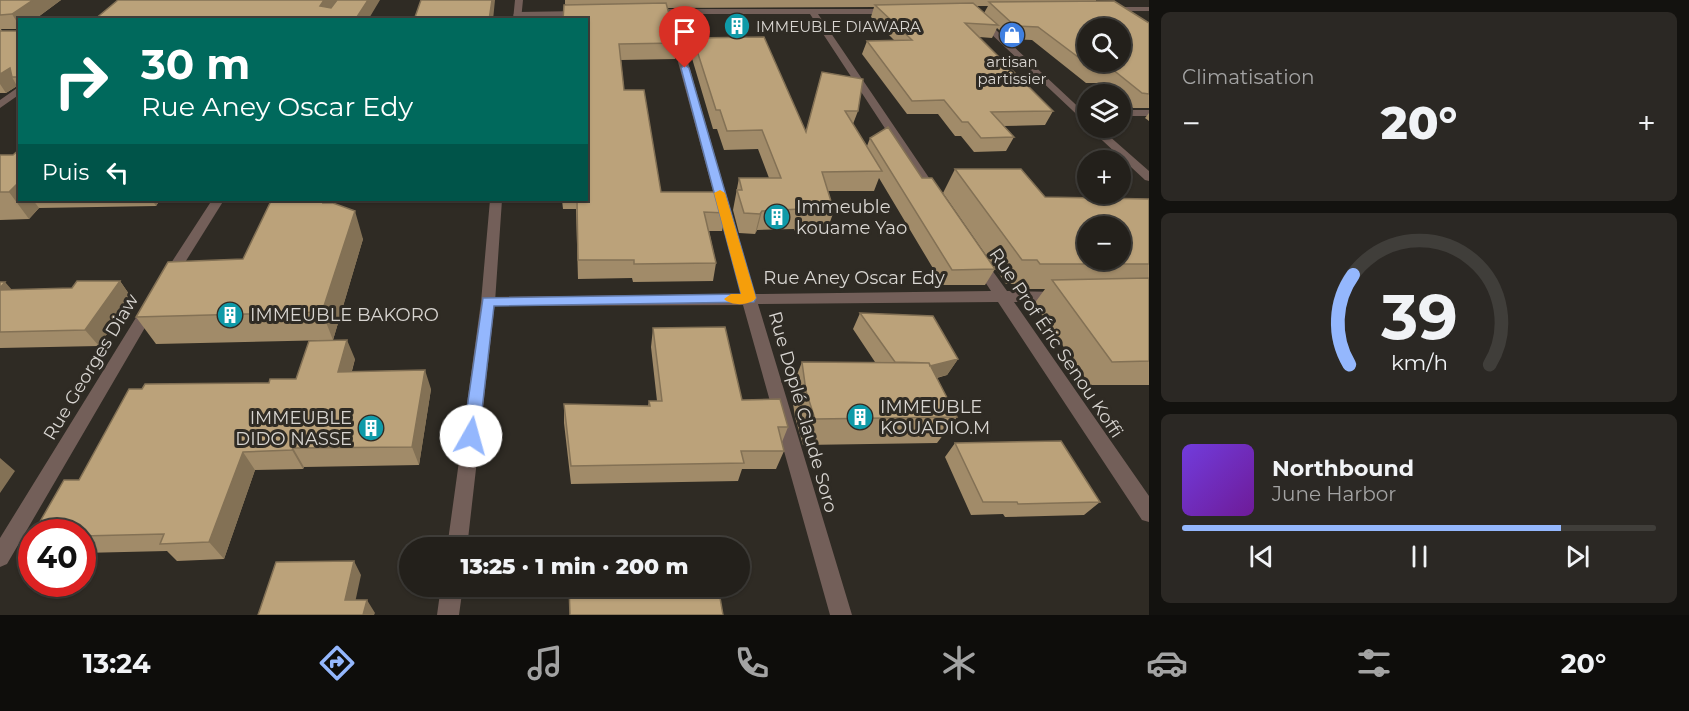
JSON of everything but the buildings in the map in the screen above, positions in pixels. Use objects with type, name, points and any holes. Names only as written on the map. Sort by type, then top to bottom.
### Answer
[{"type":"street","points":[[519,0],[517,17],[587,14]]},
{"type":"street","points":[[959,5],[970,10],[1077,108]]},
{"type":"street","points":[[1101,9],[1149,9]]},
{"type":"street","points":[[970,10],[981,10]]},
{"type":"street","points":[[634,13],[902,11]]},
{"type":"street","name":"Rue Doplé Claude Soro","points":[[669,12],[841,615]]},
{"type":"street","points":[[813,12],[944,208]]},
{"type":"street","points":[[0,105],[18,91]]},
{"type":"street","points":[[1131,113],[1149,113]]},
{"type":"street","points":[[1105,138],[1149,177]]},
{"type":"street","name":"Rue Georges Diaw","points":[[0,556],[141,320],[217,201]]},
{"type":"street","points":[[458,537],[488,302],[496,201]]},
{"type":"street","name":"Rue Prof Éric Senou Koffi","points":[[970,247],[1149,513]]},
{"type":"street","name":"Rue Aney Oscar Edy","points":[[488,302],[1070,295]]},
{"type":"street","points":[[448,615],[450,597]]},
{"type":"slow traffic","points":[[720,193],[749,298],[731,299]]},
{"type":"place","name":"IMMEUBLE DIAWARA","points":[[737,26]]},
{"type":"place","name":"artisan partissier","points":[[1012,35]]},
{"type":"place","name":"Immeuble kouame Yao","points":[[777,217]]},
{"type":"place","name":"IMMEUBLE BAKORO","points":[[230,315]]},
{"type":"place","name":"IMMEUBLE KOUADIO.M","points":[[860,417]]},
{"type":"place","name":"IMMEUBLE DIDO NASSE","points":[[371,428]]},
{"type":"route","points":[[471,436],[488,302],[749,298],[685,68]]}]
